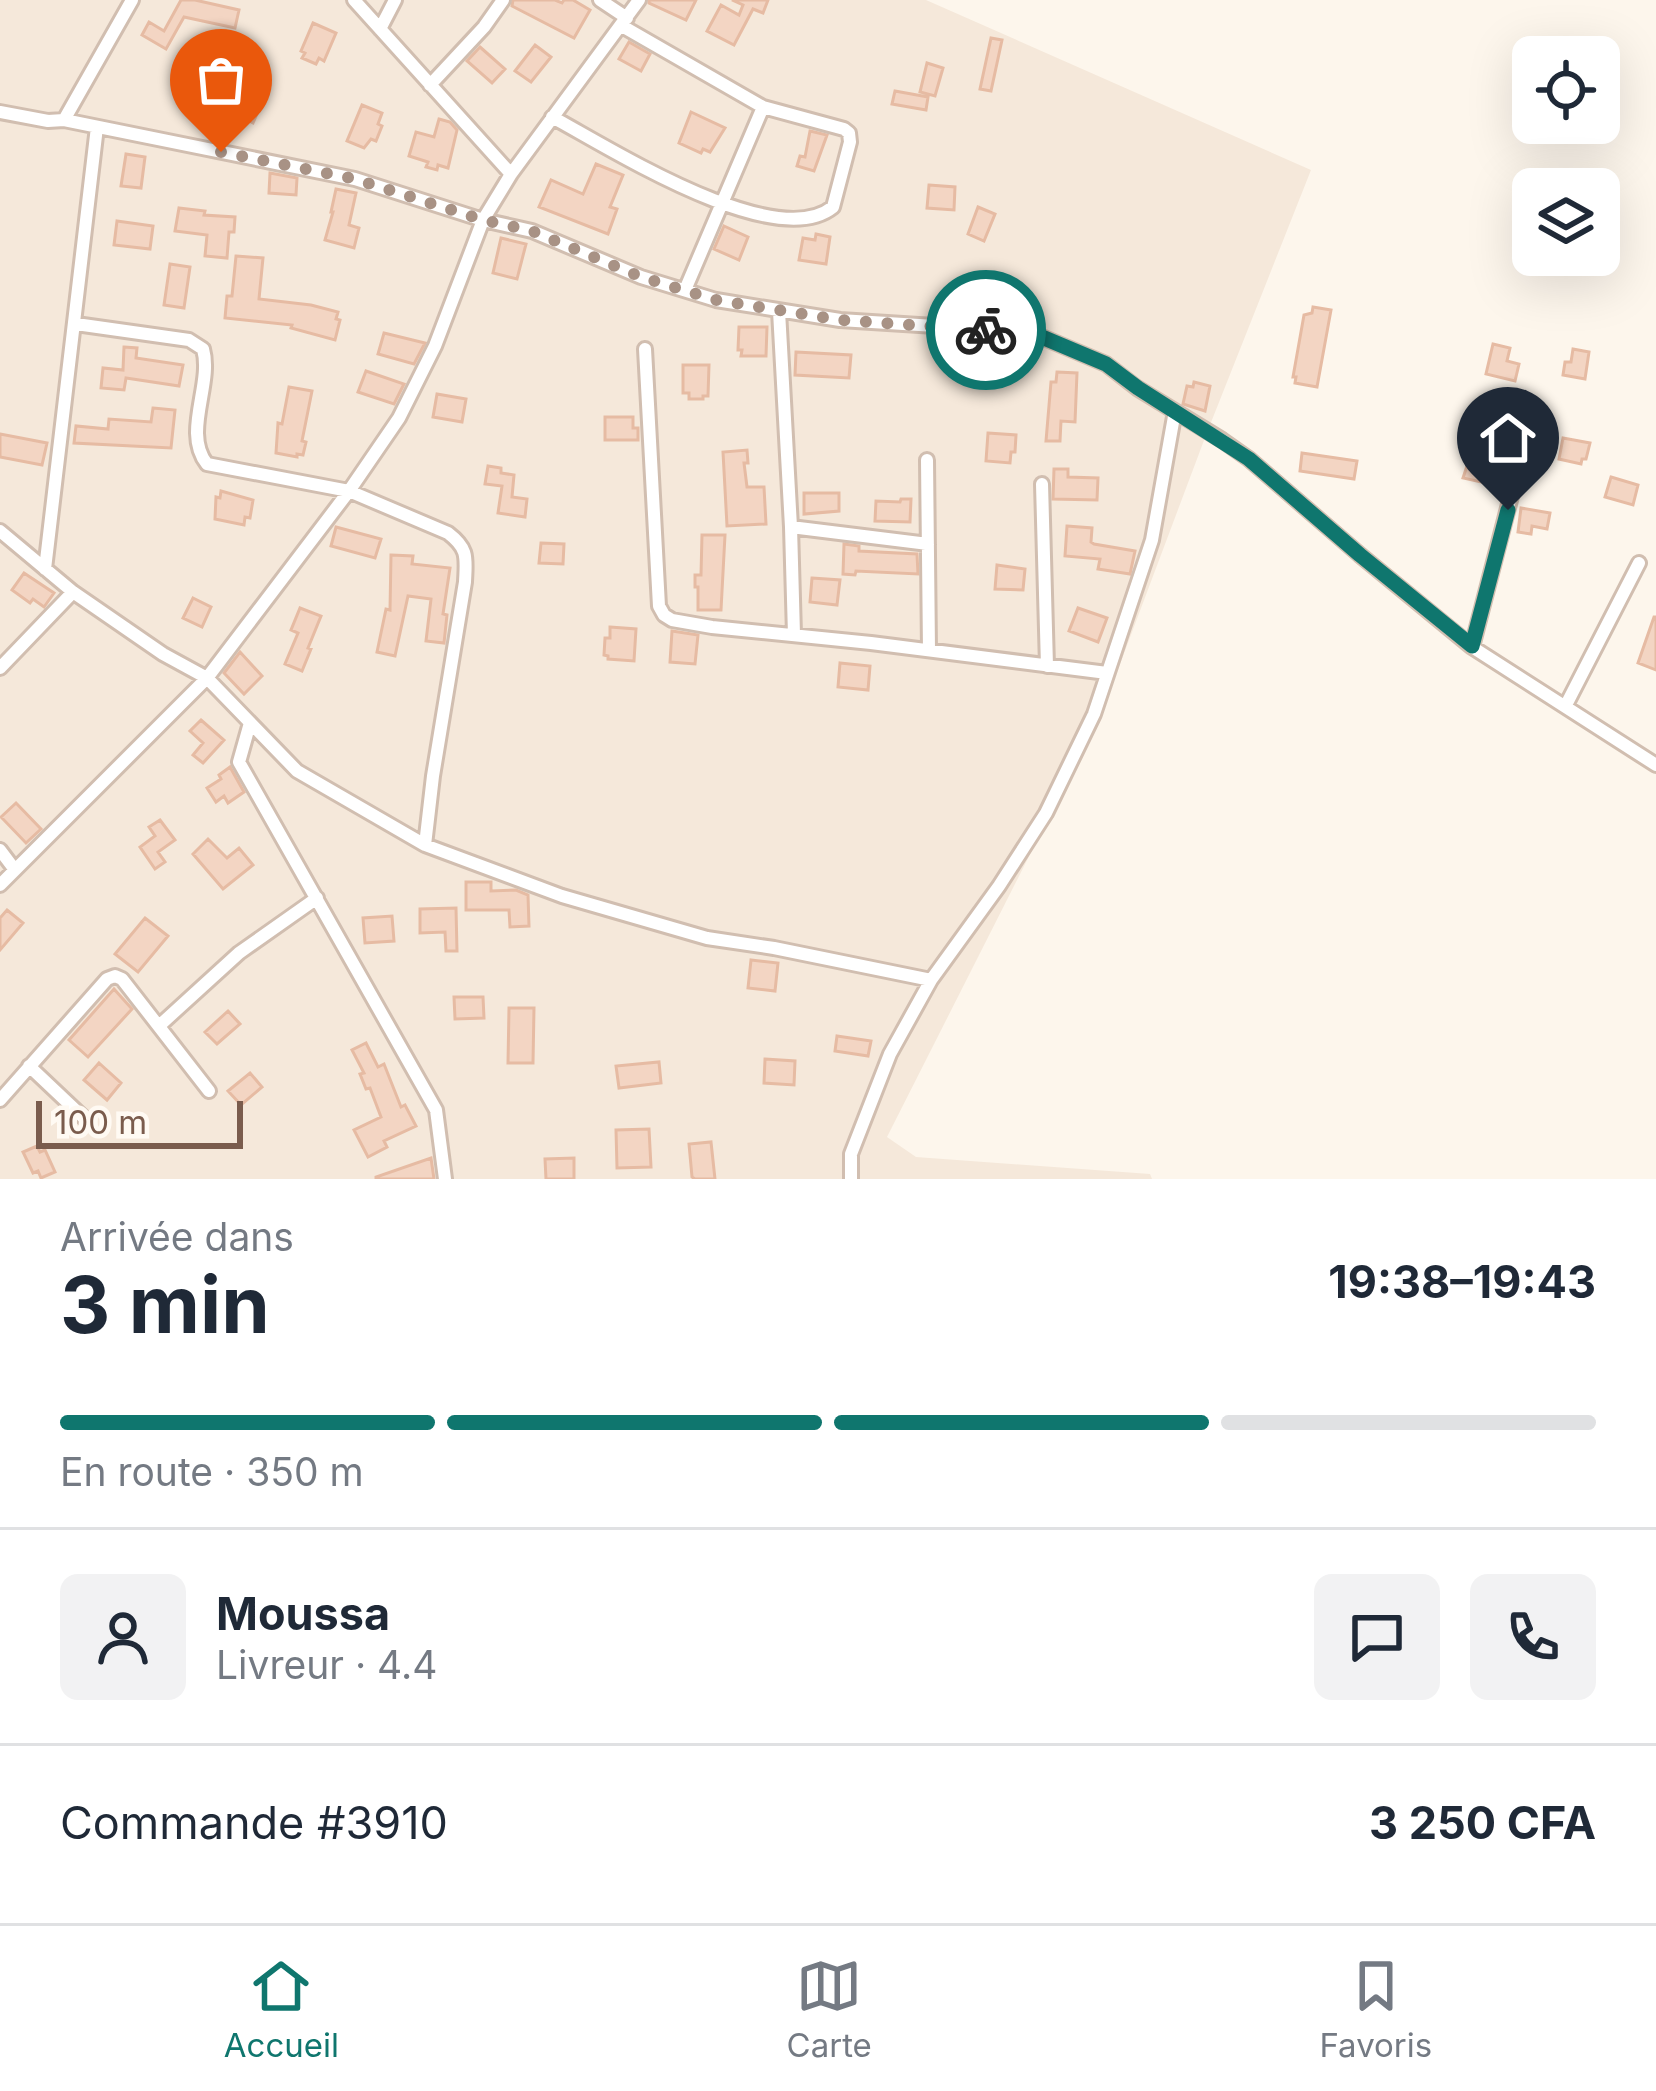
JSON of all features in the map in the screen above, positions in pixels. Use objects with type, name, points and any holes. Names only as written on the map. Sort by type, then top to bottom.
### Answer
[{"type":"street","points":[[64,120],[132,0]]},
{"type":"street","points":[[354,0],[511,174]]},
{"type":"street","points":[[380,29],[394,0]]},
{"type":"street","points":[[430,85],[503,0]]},
{"type":"street","points":[[552,117],[720,204],[751,215],[780,219],[825,213],[837,199],[849,134],[763,107],[624,22],[600,0]]},
{"type":"street","points":[[0,885],[207,678],[349,491],[399,418],[435,346],[483,220],[511,174],[639,0]]},
{"type":"street","points":[[685,290],[763,107]]},
{"type":"street","points":[[0,112],[64,120],[355,179],[532,231],[641,277],[716,300],[840,320],[1030,332],[1106,364],[1249,459],[1472,646],[1656,765]]},
{"type":"street","points":[[44,568],[97,128]]},
{"type":"street","points":[[778,311],[794,635]]},
{"type":"street","points":[[76,324],[190,340],[203,349],[197,441],[207,464],[349,491],[448,532],[464,548],[465,582],[425,844]]},
{"type":"street","points":[[645,349],[659,606],[664,616],[1108,673]]},
{"type":"street","points":[[851,1179],[851,1154],[890,1054],[931,980],[1046,812],[1094,713],[1152,540],[1175,411]]},
{"type":"street","points":[[1472,646],[1531,419]]},
{"type":"street","points":[[927,460],[929,650]]},
{"type":"street","points":[[1042,484],[1047,666]]},
{"type":"street","points":[[791,526],[928,544]]},
{"type":"street","points":[[0,531],[73,592],[207,678],[297,771],[425,844],[562,896],[706,938],[931,980]]},
{"type":"street","points":[[1566,705],[1639,563]]},
{"type":"street","points":[[0,668],[73,592]]},
{"type":"street","points":[[250,723],[239,762],[436,1110],[445,1179]]},
{"type":"street","points":[[0,850],[16,870]]},
{"type":"street","points":[[160,1025],[238,953],[316,898]]},
{"type":"street","points":[[0,1100],[107,979],[115,976],[209,1090]]},
{"type":"street","points":[[29,1066],[84,1118]]},
{"type":"shaded area","points":[[0,0],[926,0],[1311,170],[1102,712],[887,1137],[916,1157],[1150,1174],[1152,1179],[0,1179]]},
{"type":"building","points":[[181,0],[239,10],[235,28],[184,17],[166,49],[142,35],[149,22],[164,31]]},
{"type":"building","points":[[513,0],[573,0],[590,10],[574,38],[512,6]]},
{"type":"building","points":[[649,0],[696,0],[686,20]]},
{"type":"building","points":[[732,0],[768,0],[763,13],[753,9],[734,45],[707,31],[721,5],[739,15],[743,5]]},
{"type":"building","points":[[313,23],[336,33],[324,61],[319,58],[316,64],[302,58],[305,53],[301,51]]},
{"type":"building","points":[[991,38],[1002,40],[991,91],[980,89]]},
{"type":"building","points":[[629,42],[650,54],[641,71],[619,59]]},
{"type":"building","points":[[535,45],[551,57],[531,82],[515,71]]},
{"type":"building","points":[[480,47],[505,69],[492,83],[467,61]]},
{"type":"building","points":[[927,63],[943,68],[935,96],[920,92]]},
{"type":"building","points":[[230,89],[262,102],[253,123],[223,107],[221,100]]},
{"type":"building","points":[[895,91],[928,97],[926,110],[892,104]]},
{"type":"building","points":[[362,105],[382,113],[376,141],[371,139],[364,148],[347,141]]},
{"type":"building","points":[[691,112],[725,128],[710,152],[679,143]]},
{"type":"building","points":[[439,119],[457,130],[448,168],[438,165],[437,170],[409,156],[416,132],[434,137]]},
{"type":"building","points":[[810,131],[827,135],[814,171],[797,166],[800,156],[805,157]]},
{"type":"building","points":[[126,154],[145,157],[141,188],[121,186]]},
{"type":"building","points":[[596,164],[623,175],[610,207],[617,209],[608,234],[539,207],[551,180],[583,194]]},
{"type":"building","points":[[270,173],[297,178],[296,195],[269,193]]},
{"type":"building","points":[[929,185],[955,187],[954,210],[927,208]]},
{"type":"building","points":[[336,189],[356,193],[349,225],[359,228],[354,248],[325,240]]},
{"type":"building","points":[[978,207],[995,214],[984,241],[968,234]]},
{"type":"building","points":[[179,208],[235,217],[227,258],[205,256],[207,235],[175,231]]},
{"type":"building","points":[[117,221],[153,226],[150,249],[114,245]]},
{"type":"building","points":[[724,226],[748,237],[739,260],[714,249]]},
{"type":"building","points":[[816,234],[830,237],[826,264],[799,260],[803,238],[815,240]]},
{"type":"building","points":[[501,238],[526,244],[517,279],[493,273]]},
{"type":"building","points":[[236,256],[263,258],[259,299],[338,312],[335,340],[292,325],[225,318]]},
{"type":"building","points":[[170,264],[190,267],[184,308],[164,305]]},
{"type":"building","points":[[1313,307],[1331,310],[1317,387],[1295,383],[1293,377],[1304,315],[1312,313]]},
{"type":"building","points":[[739,327],[767,327],[766,356],[741,356]]},
{"type":"building","points":[[384,333],[425,343],[414,364],[378,354]]},
{"type":"building","points":[[1493,344],[1510,348],[1507,361],[1519,364],[1515,381],[1486,374]]},
{"type":"building","points":[[124,347],[137,348],[136,358],[183,365],[179,386],[126,378],[124,390],[101,388],[103,368],[123,370]]},
{"type":"building","points":[[1573,349],[1589,352],[1585,379],[1563,375]]},
{"type":"building","points":[[796,352],[851,355],[849,378],[795,375]]},
{"type":"building","points":[[683,365],[709,365],[708,396],[689,399],[689,393],[683,393]]},
{"type":"building","points":[[366,371],[404,384],[394,404],[358,392]]},
{"type":"building","points":[[1057,372],[1077,373],[1075,422],[1061,421],[1060,441],[1046,441],[1051,382],[1056,382]]},
{"type":"building","points":[[1194,382],[1210,386],[1205,411],[1183,404],[1187,386],[1193,387]]},
{"type":"building","points":[[289,387],[312,391],[302,441],[306,442],[303,455],[297,457],[276,453],[278,423],[282,424]]},
{"type":"building","points":[[437,394],[466,399],[462,422],[433,417]]},
{"type":"building","points":[[153,408],[175,410],[171,448],[74,443],[76,426],[108,429],[109,419],[151,422]]},
{"type":"building","points":[[605,417],[633,417],[638,440],[605,440]]},
{"type":"building","points":[[988,433],[1016,435],[1010,463],[986,461]]},
{"type":"building","points":[[0,434],[47,443],[42,465],[0,457]]},
{"type":"building","points":[[1563,438],[1590,443],[1581,464],[1559,459]]},
{"type":"building","points":[[747,450],[747,487],[764,487],[766,524],[727,526],[723,452]]},
{"type":"building","points":[[1302,453],[1357,461],[1354,479],[1300,471]]},
{"type":"building","points":[[1482,455],[1509,461],[1499,486],[1463,478],[1470,457],[1481,459]]},
{"type":"building","points":[[488,466],[514,475],[512,497],[527,499],[525,517],[498,513],[502,486],[485,484]]},
{"type":"building","points":[[1054,469],[1068,469],[1068,477],[1098,478],[1097,500],[1053,499]]},
{"type":"building","points":[[1611,477],[1638,485],[1633,505],[1605,497]]},
{"type":"building","points":[[221,491],[253,500],[244,525],[215,519],[216,497],[220,498]]},
{"type":"building","points":[[804,493],[839,493],[839,511],[804,514]]},
{"type":"building","points":[[911,499],[910,522],[875,521],[876,501]]},
{"type":"building","points":[[1521,508],[1550,513],[1547,529],[1532,526],[1531,534],[1518,532]]},
{"type":"building","points":[[1067,526],[1092,528],[1094,544],[1135,551],[1130,574],[1098,569],[1100,559],[1065,556]]},
{"type":"building","points":[[336,527],[381,539],[375,558],[331,546]]},
{"type":"building","points":[[702,535],[725,535],[721,610],[698,610],[695,575],[701,575]]},
{"type":"building","points":[[541,543],[564,544],[563,564],[539,563]]},
{"type":"building","points":[[844,544],[859,546],[859,551],[917,554],[918,574],[843,574]]},
{"type":"building","points":[[391,555],[413,556],[412,564],[450,568],[444,643],[426,641],[431,599],[408,596],[395,656],[377,652],[386,609],[390,610]]},
{"type":"building","points":[[997,565],[1025,569],[1023,590],[995,589]]},
{"type":"building","points":[[24,573],[54,593],[44,607],[12,590]]},
{"type":"building","points":[[812,578],[840,580],[837,605],[810,602]]},
{"type":"building","points":[[193,598],[211,607],[202,627],[183,618]]},
{"type":"building","points":[[300,608],[321,616],[302,671],[285,664],[298,633],[291,630]]},
{"type":"building","points":[[1078,608],[1107,618],[1098,642],[1069,631]]},
{"type":"building","points":[[1656,617],[1656,670],[1638,663]]},
{"type":"building","points":[[610,627],[636,629],[634,661],[604,655]]},
{"type":"building","points":[[672,631],[698,635],[695,664],[670,662]]},
{"type":"building","points":[[240,652],[262,676],[244,694],[224,673]]},
{"type":"building","points":[[840,663],[870,666],[868,690],[838,687]]},
{"type":"building","points":[[201,720],[224,740],[203,763],[193,755],[203,743],[190,731]]},
{"type":"building","points":[[230,767],[244,792],[228,803],[224,796],[216,802],[207,788]]},
{"type":"building","points":[[16,803],[41,829],[26,843],[1,817]]},
{"type":"building","points":[[160,820],[175,840],[158,852],[165,862],[155,869],[140,847],[155,836],[149,827]]},
{"type":"building","points":[[208,839],[227,858],[239,848],[253,865],[223,889],[193,854]]},
{"type":"building","points":[[466,882],[491,882],[491,891],[516,890],[528,895],[529,926],[510,927],[509,910],[466,910]]},
{"type":"building","points":[[456,908],[457,951],[446,951],[445,932],[420,933],[420,909]]},
{"type":"building","points":[[7,910],[23,923],[0,950],[0,918]]},
{"type":"building","points":[[392,916],[394,941],[365,943],[363,918]]},
{"type":"building","points":[[145,918],[168,936],[138,972],[115,954]]},
{"type":"building","points":[[751,960],[778,963],[775,991],[748,988]]},
{"type":"building","points":[[114,989],[132,1009],[88,1057],[69,1040]]},
{"type":"building","points":[[454,997],[483,997],[484,1018],[455,1019]]},
{"type":"building","points":[[509,1008],[534,1008],[533,1063],[508,1063]]},
{"type":"building","points":[[228,1011],[240,1024],[217,1044],[205,1032]]},
{"type":"building","points":[[837,1036],[871,1041],[868,1056],[835,1051]]},
{"type":"building","points":[[366,1043],[378,1067],[384,1064],[401,1107],[405,1105],[416,1126],[384,1141],[387,1147],[368,1157],[354,1130],[381,1117],[352,1050]]},
{"type":"building","points":[[765,1059],[795,1061],[794,1085],[764,1083]]},
{"type":"building","points":[[659,1062],[661,1083],[619,1088],[616,1066]]},
{"type":"building","points":[[99,1063],[121,1083],[107,1100],[84,1080]]},
{"type":"building","points":[[250,1073],[262,1087],[241,1105],[228,1091]]},
{"type":"building","points":[[649,1129],[651,1167],[617,1168],[616,1130]]},
{"type":"building","points":[[711,1142],[715,1179],[695,1179],[689,1144]]},
{"type":"building","points":[[37,1146],[40,1152],[45,1150],[55,1172],[41,1178],[38,1171],[33,1173],[23,1152]]},
{"type":"building","points":[[431,1158],[434,1179],[376,1179],[376,1177]]},
{"type":"building","points":[[574,1158],[574,1179],[546,1179],[545,1159]]},
{"type":"way so far","points":[[221,152],[355,179],[532,231],[641,277],[746,307],[840,320],[986,330]]},
{"type":"route","points":[[986,330],[1030,332],[1106,364],[1249,459],[1472,646],[1508,510]]}]
